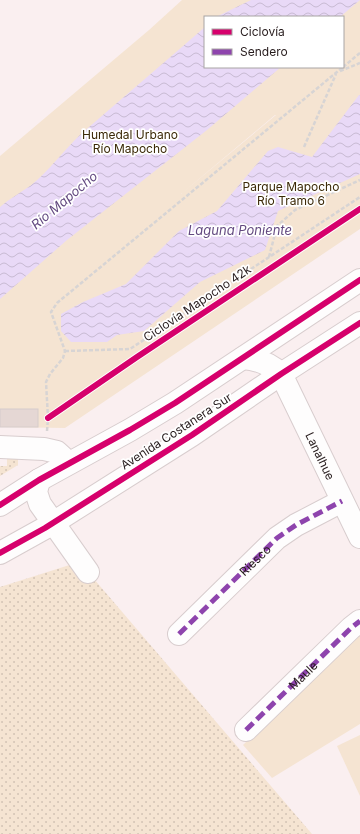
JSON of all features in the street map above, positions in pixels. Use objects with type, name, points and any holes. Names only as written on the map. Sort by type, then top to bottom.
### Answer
[{"type":"street","name":"Avenida Costanera Sur","points":[[0,505],[39,480],[175,403],[360,280]]},
{"type":"street","name":"Avenida Costanera Sur","points":[[0,553],[18,544],[192,435],[281,374],[360,323]]},
{"type":"street","points":[[243,358],[252,358],[267,363],[281,374]]},
{"type":"street","name":"Lanalhue","points":[[281,374],[360,537]]},
{"type":"street","points":[[0,447],[44,448],[57,452],[69,464]]},
{"type":"street","points":[[39,480],[36,489],[38,500],[88,572]]},
{"type":"street","name":"Riesco","points":[[179,634],[277,538],[296,525],[342,501]]},
{"type":"street","name":"Maule","points":[[246,730],[360,621]]},
{"type":"path","points":[[344,66],[360,53]]},
{"type":"path","points":[[304,147],[337,72],[360,63]]},
{"type":"path","points":[[37,448],[47,431],[48,418],[46,382],[50,374],[63,358],[65,351],[51,312],[57,303],[342,68]]},
{"type":"path","points":[[269,257],[277,226],[295,210],[360,180]]},
{"type":"path","points":[[65,351],[130,350],[360,197]]},
{"type":"path","points":[[48,418],[55,414]]},
{"type":"green space","points":[[182,0],[360,0],[360,229],[65,428],[0,427],[0,156],[149,30]],"holes":[[[275,115],[276,115],[181,194]]]},
{"type":"green space","points":[[7,452],[18,453],[18,465],[0,476],[0,466],[7,466]]},
{"type":"green space","points":[[79,562],[312,834],[0,834],[0,587]]},
{"type":"green space","points":[[360,635],[360,724],[272,778],[243,745]]},
{"type":"green space","points":[[360,735],[360,796],[337,746]]},
{"type":"water","points":[[251,0],[360,0],[341,16],[218,16]]},
{"type":"water","name":"Río Mapocho","points":[[204,28],[204,68],[280,68],[207,130],[67,240],[0,299],[0,207],[37,180],[81,134]]},
{"type":"water","name":"Laguna Poniente","points":[[359,95],[360,174],[278,211],[265,250],[200,282],[144,331],[117,335],[107,342],[71,342],[61,331],[61,314],[83,302],[126,284],[179,231],[217,211],[268,151],[278,147],[312,157]]},
{"type":"building","points":[[0,409],[38,409],[38,427],[0,427]]},
{"type":"marked path","points":[[179,634],[277,538],[296,525],[342,501]]},
{"type":"marked path","points":[[246,730],[360,621]]},
{"type":"cycle path","name":"Ciclovía Mapocho 42k","points":[[48,418],[360,209]]},
{"type":"cycle path","points":[[0,505],[39,480],[130,430],[175,403],[360,280]]},
{"type":"cycle path","points":[[0,553],[45,528],[192,435],[281,374],[360,323]]},
{"type":"park label","name":"Humedal Urbano Río Mapocho","points":[[130,141]]},
{"type":"park label","name":"Parque Mapocho Río Tramo 6","points":[[291,193]]}]
